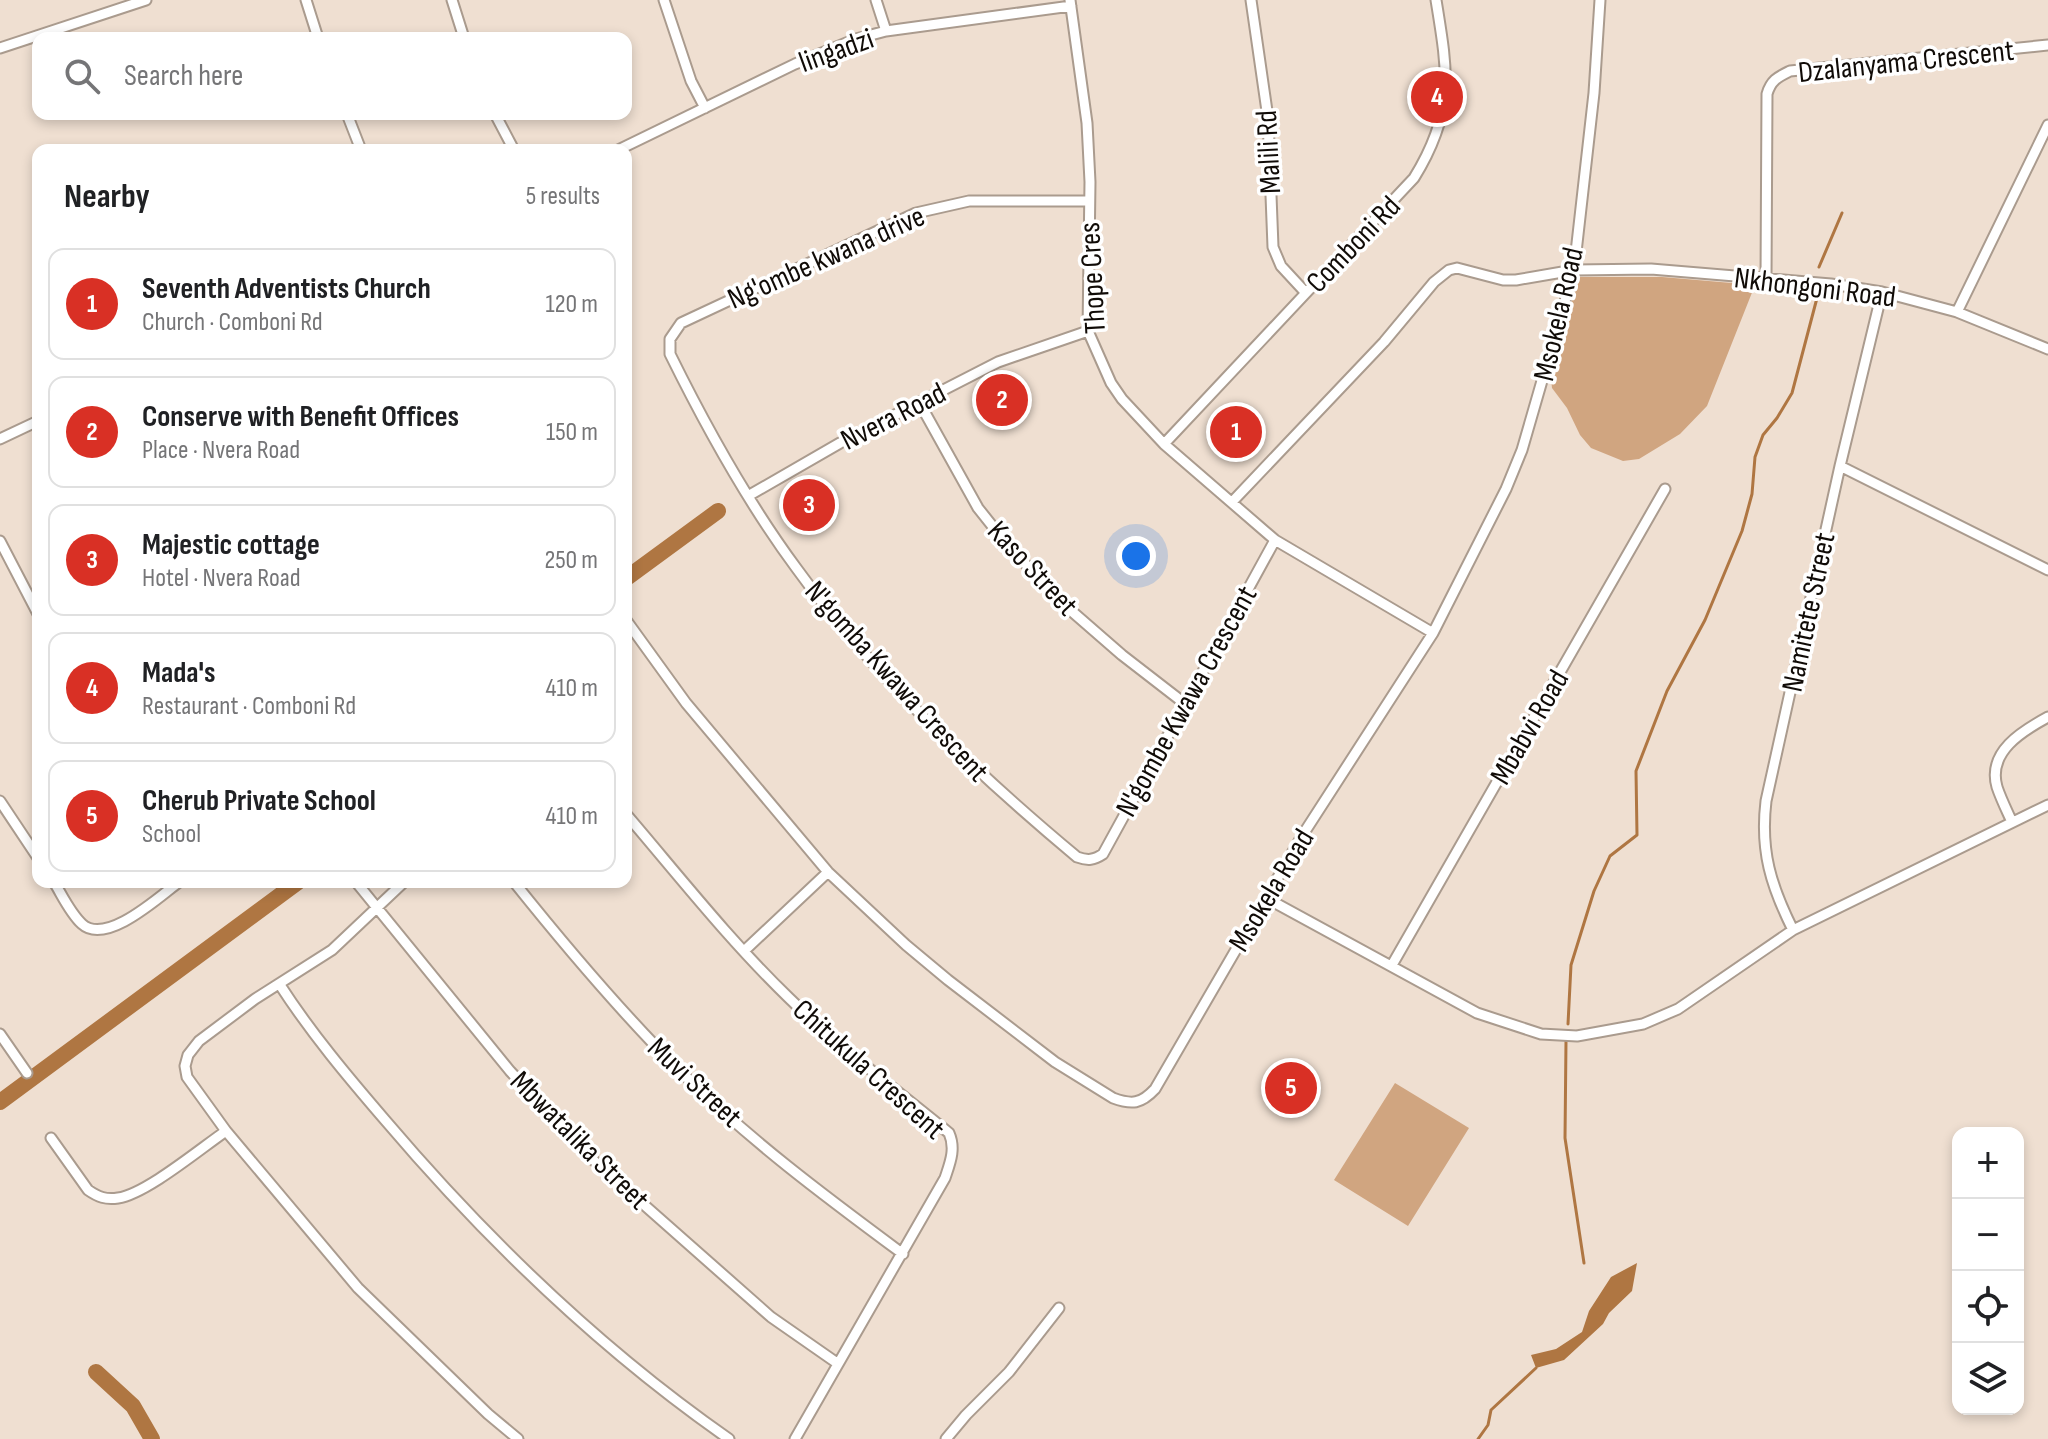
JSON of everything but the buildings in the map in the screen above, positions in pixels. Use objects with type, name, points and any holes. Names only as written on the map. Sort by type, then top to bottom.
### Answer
[{"type":"street","points":[[49,32],[146,0]]},
{"type":"street","points":[[306,0],[316,32]]},
{"type":"street","points":[[452,0],[462,32]]},
{"type":"street","points":[[664,0],[691,81],[705,108]]},
{"type":"street","points":[[876,0],[886,31]]},
{"type":"street","name":"Malili Rd","points":[[1251,0],[1268,118],[1273,247],[1281,266],[1306,293]]},
{"type":"street","name":"Comboni Rd","points":[[1164,444],[1405,191],[1424,163],[1438,134],[1445,102],[1445,57],[1436,0]]},
{"type":"street","name":"Msokela Road","points":[[632,628],[686,703],[828,872],[906,945],[1006,1026],[1055,1062],[1113,1098],[1126,1103],[1139,1103],[1155,1089],[1302,836],[1433,633],[1485,534],[1522,450],[1574,270],[1594,93],[1600,0]]},
{"type":"street","name":"lingadzi","points":[[630,144],[804,60],[856,39],[886,31],[1070,3]]},
{"type":"street","name":"Thope Cres","points":[[1070,3],[1087,123],[1088,331],[1111,383],[1164,444],[1275,540],[1433,633]]},
{"type":"street","points":[[0,48],[32,37]]},
{"type":"street","name":"Dzalanyama Crescent","points":[[1766,279],[1767,94],[1776,78],[1790,71],[2048,45]]},
{"type":"street","points":[[349,120],[359,144]]},
{"type":"street","points":[[498,120],[511,144]]},
{"type":"street","points":[[1957,312],[2048,125]]},
{"type":"street","name":"Ng'ombe kwana drive","points":[[670,339],[681,323],[916,213],[982,200],[1089,201]]},
{"type":"street","name":"Nkhongoni Road","points":[[1232,502],[1384,342],[1434,282],[1449,270],[1457,268],[1503,280],[1574,270],[1651,269],[1882,292],[1957,312],[2048,349]]},
{"type":"street","name":"Namitete Street","points":[[1793,930],[1775,893],[1766,858],[1764,823],[1840,466],[1882,292]]},
{"type":"street","name":"Nvera Road","points":[[748,496],[819,453],[998,362],[1088,331]]},
{"type":"street","name":"N'gomba Kwawa Crescent","points":[[670,339],[670,354],[748,496],[796,568],[851,638],[999,792],[1077,857],[1095,859]]},
{"type":"street","name":"Kaso Street","points":[[919,402],[978,508],[1009,547],[1079,617],[1184,703]]},
{"type":"street","points":[[0,439],[32,424]]},
{"type":"street","points":[[1840,466],[2048,570]]},
{"type":"street","name":"Mbabvi Road","points":[[1392,965],[1665,489]]},
{"type":"street","name":"N'gombe Kwawa Crescent","points":[[1095,859],[1103,854],[1275,540]]},
{"type":"street","points":[[0,541],[32,602]]},
{"type":"street","points":[[2012,822],[1997,787],[1995,774],[1998,760],[2006,747],[2023,731],[2048,717]]},
{"type":"street","points":[[0,801],[32,849]]},
{"type":"street","points":[[1266,898],[1494,1020],[1541,1034],[1577,1036],[1643,1024],[1678,1009],[1793,930],[2048,805]]},
{"type":"street","name":"Chitukula Crescent","points":[[632,821],[744,951],[835,1041],[949,1133],[953,1146],[945,1178],[795,1439]]},
{"type":"street","points":[[744,951],[828,872]]},
{"type":"street","points":[[58,888],[81,924],[105,930],[126,920],[171,888]]},
{"type":"street","name":"Mbwatalika Street","points":[[360,888],[510,1071],[591,1158],[771,1317],[837,1363]]},
{"type":"street","points":[[398,888],[332,950],[255,999],[199,1041],[188,1055],[185,1066],[187,1077],[226,1131],[358,1288],[518,1439]]},
{"type":"street","name":"Muvi Street","points":[[519,888],[561,941],[682,1073],[837,1206],[903,1254]]},
{"type":"street","points":[[280,985],[341,1069],[497,1243],[619,1357],[729,1439]]},
{"type":"street","points":[[0,1034],[27,1073]]},
{"type":"street","points":[[51,1138],[88,1190],[97,1196],[116,1199],[140,1190],[226,1131]]},
{"type":"street","points":[[946,1439],[1009,1372],[1059,1308]]},
{"type":"shaded area","points":[[1577,277],[1662,277],[1755,285],[1707,406],[1680,434],[1639,459],[1623,461],[1591,448],[1552,388],[1551,379]]},
{"type":"shaded area","points":[[1395,1083],[1469,1128],[1408,1226],[1334,1180]]},
{"type":"shaded area","points":[[1637,1263],[1632,1291],[1609,1313],[1603,1324],[1564,1360],[1536,1368],[1531,1355],[1556,1349],[1582,1332],[1589,1311],[1611,1277]]},
{"type":"waterway","points":[[1819,267],[1842,213]]},
{"type":"waterway","points":[[1568,1024],[1571,965],[1594,891],[1610,856],[1637,835],[1636,771],[1667,691],[1705,620],[1742,531],[1752,494],[1755,457],[1763,435],[1792,393],[1817,298]]},
{"type":"waterway","points":[[632,574],[718,511]]},
{"type":"waterway","points":[[0,1102],[290,888]]},
{"type":"waterway","points":[[1566,1041],[1565,1138],[1584,1263]]},
{"type":"waterway","points":[[1478,1439],[1488,1425],[1491,1410],[1536,1368]]},
{"type":"waterway","points":[[96,1372],[133,1406],[152,1439]]},
{"type":"place","name":"Mada's","points":[[1437,97]]},
{"type":"place","name":"Conserve with Benefit Offices","points":[[1002,400]]},
{"type":"place","name":"Seventh Adventists Church","points":[[1236,432]]},
{"type":"place","name":"Majestic cottage","points":[[809,505]]},
{"type":"place","name":"Cherub Private School","points":[[1291,1088]]}]
